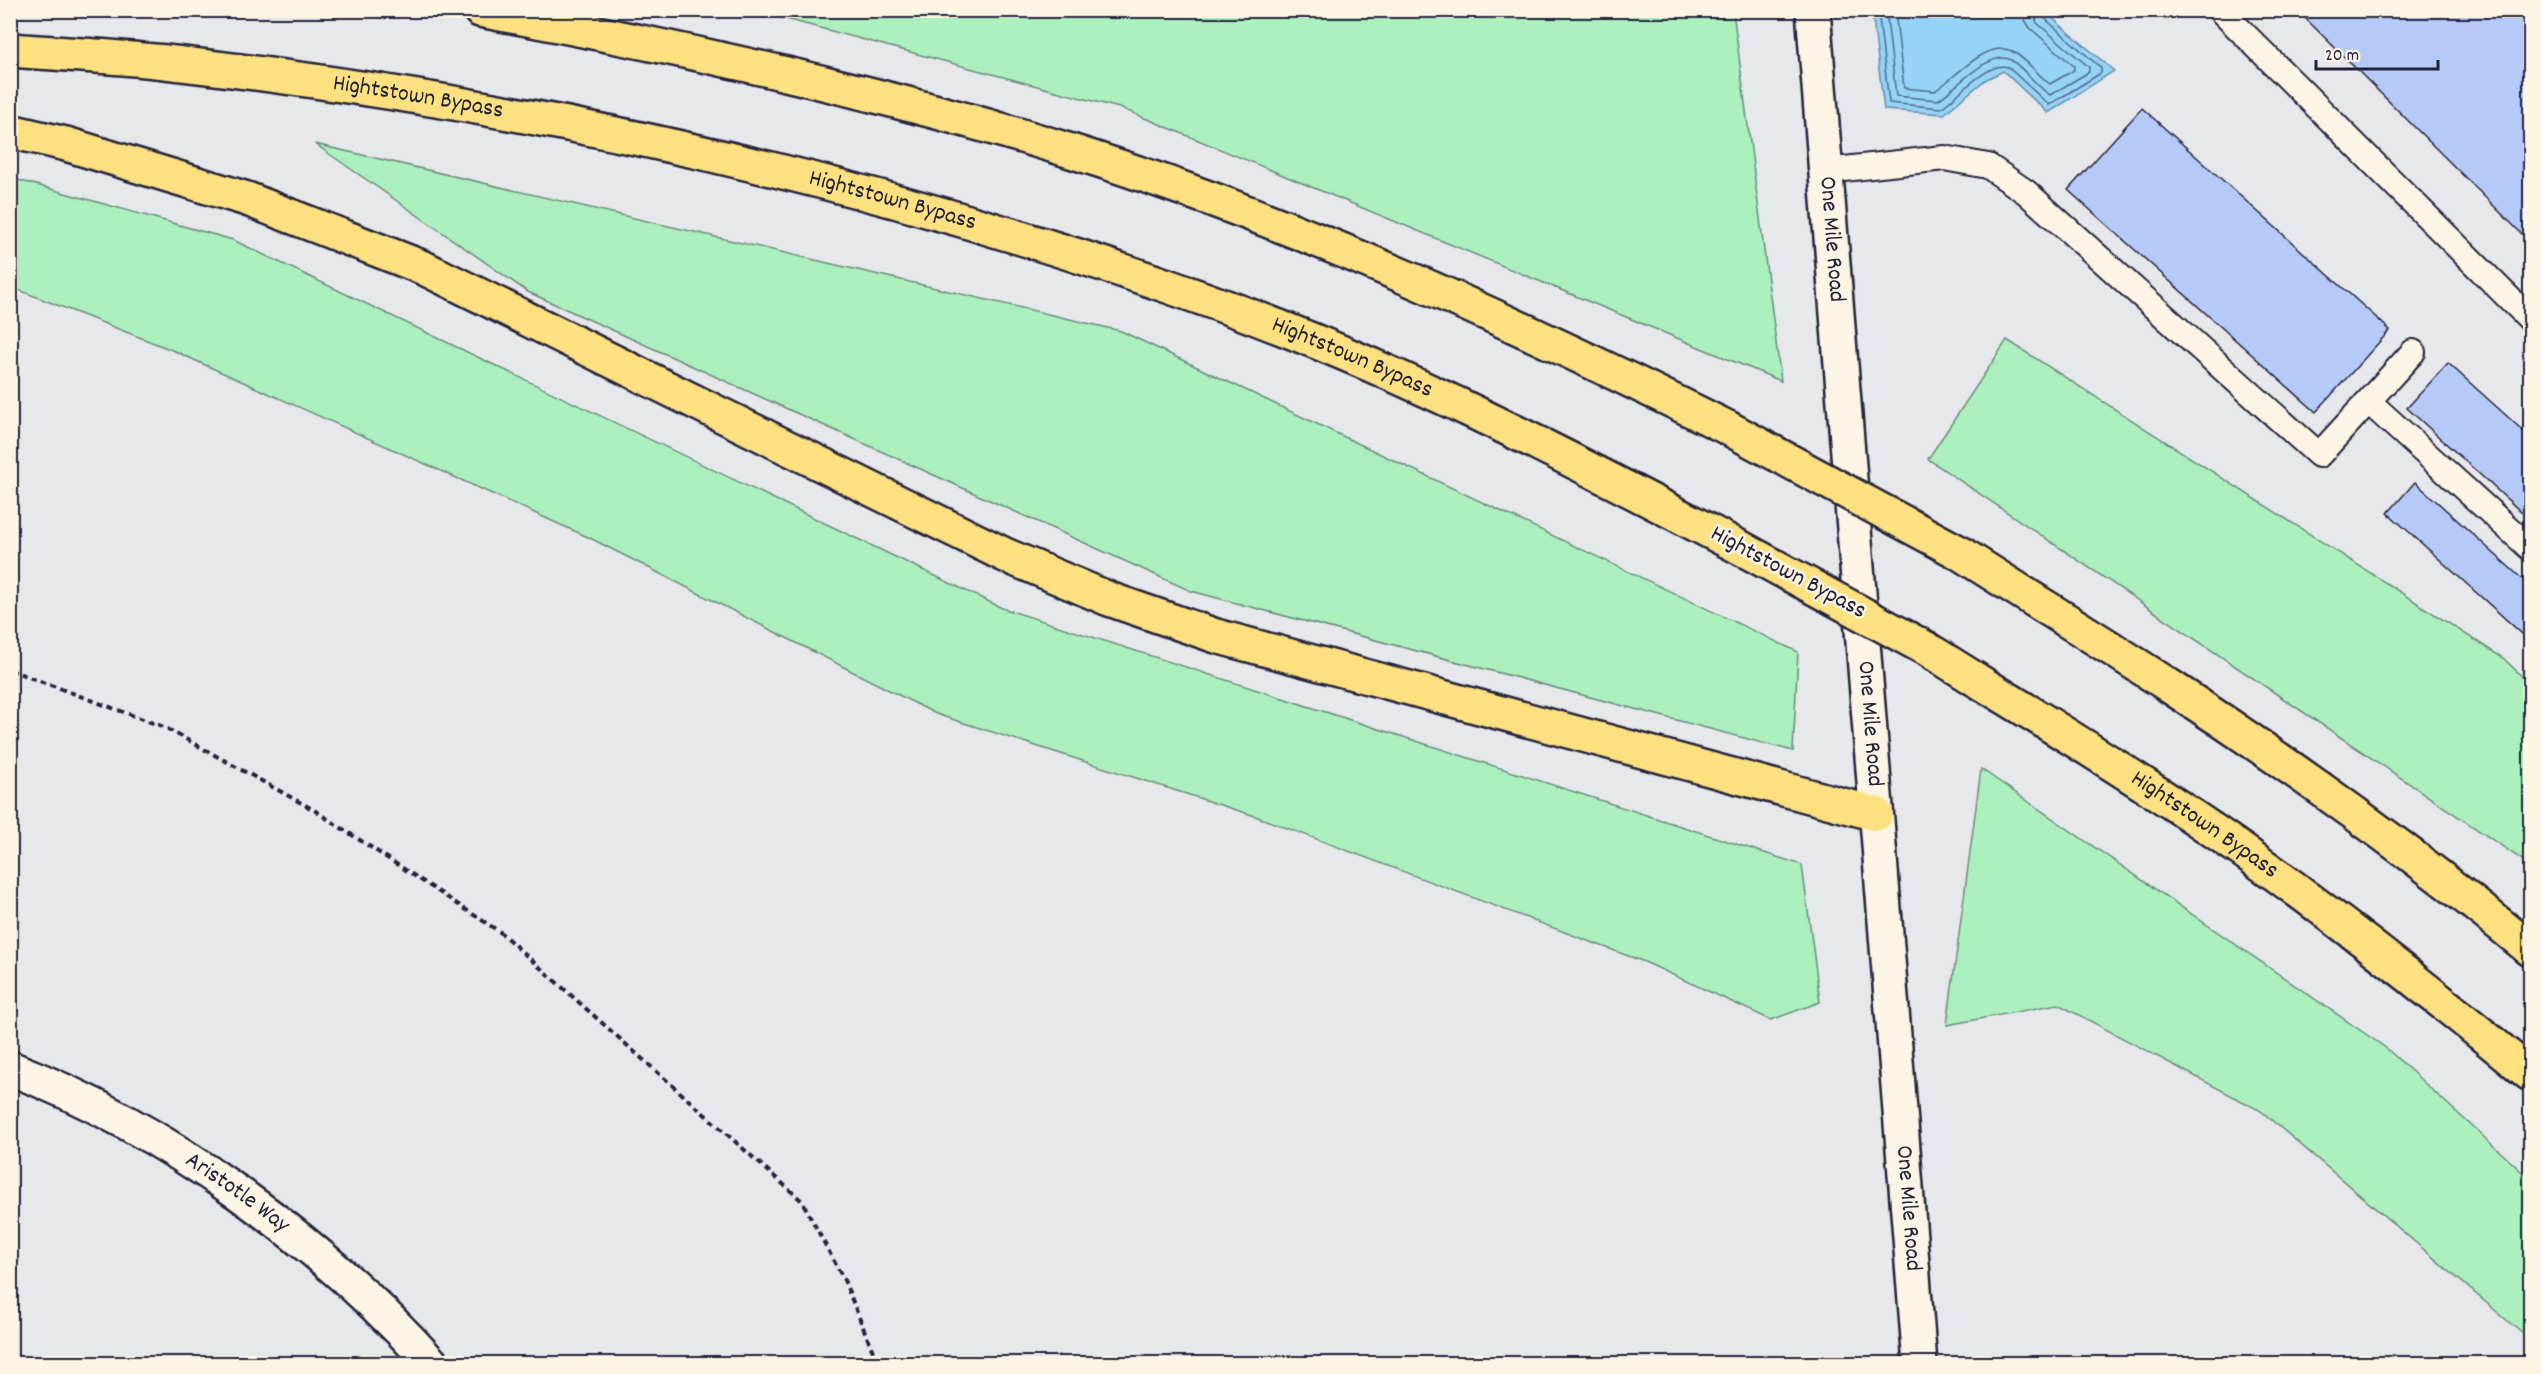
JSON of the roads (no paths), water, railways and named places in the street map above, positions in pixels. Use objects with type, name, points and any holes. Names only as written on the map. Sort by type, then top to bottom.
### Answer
[{"type":"highway","points":[[480,10],[645,41],[890,99],[1075,152],[1256,216],[1435,288],[1728,428],[1960,553],[2171,686],[2298,773],[2484,911],[2530,949]]},
{"type":"highway","name":"Hightstown Bypass","points":[[10,50],[171,63],[399,93],[626,135],[867,192],[1047,245],[1224,306],[1387,372],[1567,456],[1927,649],[2119,767],[2244,852],[2425,987],[2530,1074]]},
{"type":"highway","points":[[10,131],[66,144],[247,199],[424,268],[1005,555],[1109,599],[1216,636],[1876,814]]},
{"type":"street","name":"One Mile Road","points":[[1813,10],[1920,1364]]},
{"type":"street","name":"Aristotle Way","points":[[10,1068],[124,1121],[216,1178],[306,1245],[392,1319],[432,1364]]},
{"type":"lane","points":[[2220,10],[2530,319]]},
{"type":"lane","points":[[1826,171],[1944,158],[1988,166],[2026,192],[2319,455],[2413,352]]},
{"type":"lane","points":[[2368,402],[2530,548]]},
{"type":"water","points":[[1872,11],[2044,11],[2114,71],[2048,113],[2003,71],[1985,80],[1944,114],[1884,110]]}]
